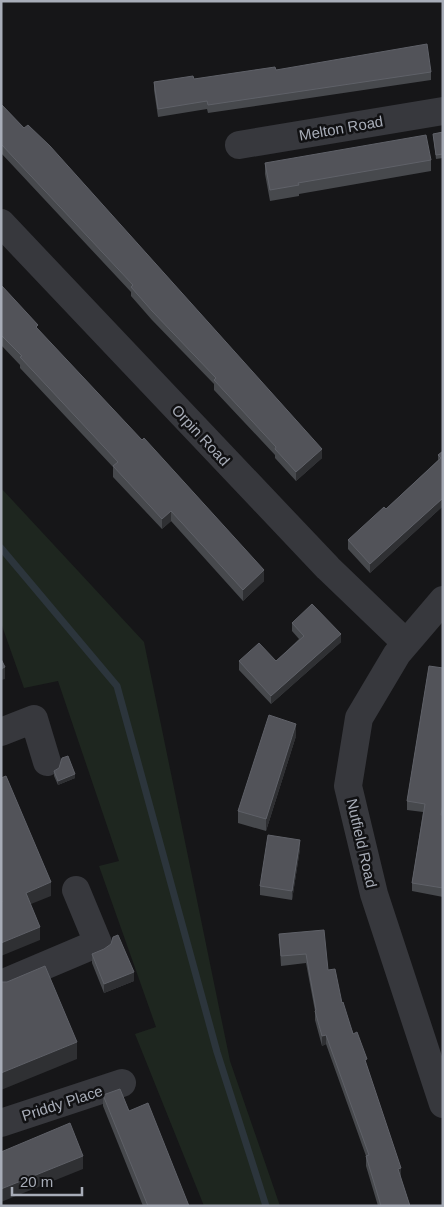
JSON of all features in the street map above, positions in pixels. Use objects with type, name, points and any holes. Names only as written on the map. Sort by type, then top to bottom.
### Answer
[{"type":"street","name":"Melton Road","points":[[239,146],[443,111]]},
{"type":"street","name":"Orpin Road","points":[[1,223],[328,568],[405,642]]},
{"type":"street","name":"Nutfield Road","points":[[443,600],[405,642],[359,718],[348,786],[374,894],[437,1069],[443,1104]]},
{"type":"street","points":[[1,732],[34,719],[46,762]]},
{"type":"street","points":[[1,984],[98,943],[76,890]]},
{"type":"street","name":"Priddy Place","points":[[1,1123],[122,1084]]},
{"type":"shaded area","points":[[1,488],[144,642],[230,1061],[280,1206],[204,1206],[135,1034],[156,1027],[99,866],[119,861],[58,681],[24,688],[1,623]]},
{"type":"building","points":[[427,44],[431,72],[208,105],[207,101],[158,109],[154,82],[193,76],[194,79],[275,67],[276,70]]},
{"type":"building","points":[[1,104],[24,128],[28,125],[50,146],[322,449],[296,472],[275,449],[276,447],[214,380],[216,378],[131,287],[133,285],[1,144]]},
{"type":"building","points":[[443,132],[443,154],[436,155],[433,134]]},
{"type":"building","points":[[426,135],[431,160],[298,183],[299,185],[270,190],[265,163]]},
{"type":"building","points":[[2,286],[38,325],[36,327],[142,440],[144,438],[264,570],[243,590],[171,511],[162,519],[113,466],[118,462],[1,335]]},
{"type":"building","points":[[443,451],[443,498],[370,564],[348,540],[384,507],[386,509],[441,458],[438,455]]},
{"type":"building","points":[[312,604],[341,634],[271,696],[239,661],[259,643],[276,661],[304,636],[292,623]]},
{"type":"building","points":[[1,659],[5,667],[1,669]]},
{"type":"building","points":[[429,666],[443,668],[443,804],[441,815],[443,815],[443,888],[412,883],[425,804],[407,801]]},
{"type":"building","points":[[269,715],[296,724],[266,819],[238,811]]},
{"type":"building","points":[[68,756],[75,774],[58,781],[54,771],[59,768],[62,758]]},
{"type":"building","points":[[6,776],[51,882],[26,893],[40,927],[1,943],[1,778]]},
{"type":"building","points":[[268,835],[300,840],[292,891],[260,886]]},
{"type":"building","points":[[324,930],[328,970],[335,969],[342,1003],[353,1034],[357,1032],[367,1059],[365,1060],[401,1168],[398,1169],[410,1206],[381,1206],[366,1156],[369,1155],[326,1035],[322,1036],[315,1011],[306,954],[281,956],[279,934]]},
{"type":"building","points":[[118,935],[134,972],[104,984],[92,954],[111,944],[113,937]]},
{"type":"building","points":[[45,966],[77,1042],[1,1073],[1,982],[7,982]]},
{"type":"building","points":[[120,1089],[129,1111],[148,1103],[189,1206],[148,1206],[103,1095]]},
{"type":"building","points":[[70,1123],[83,1156],[1,1189],[1,1152]]},
{"type":"waterway","points":[[1,548],[117,686],[217,1052],[266,1206]]}]
